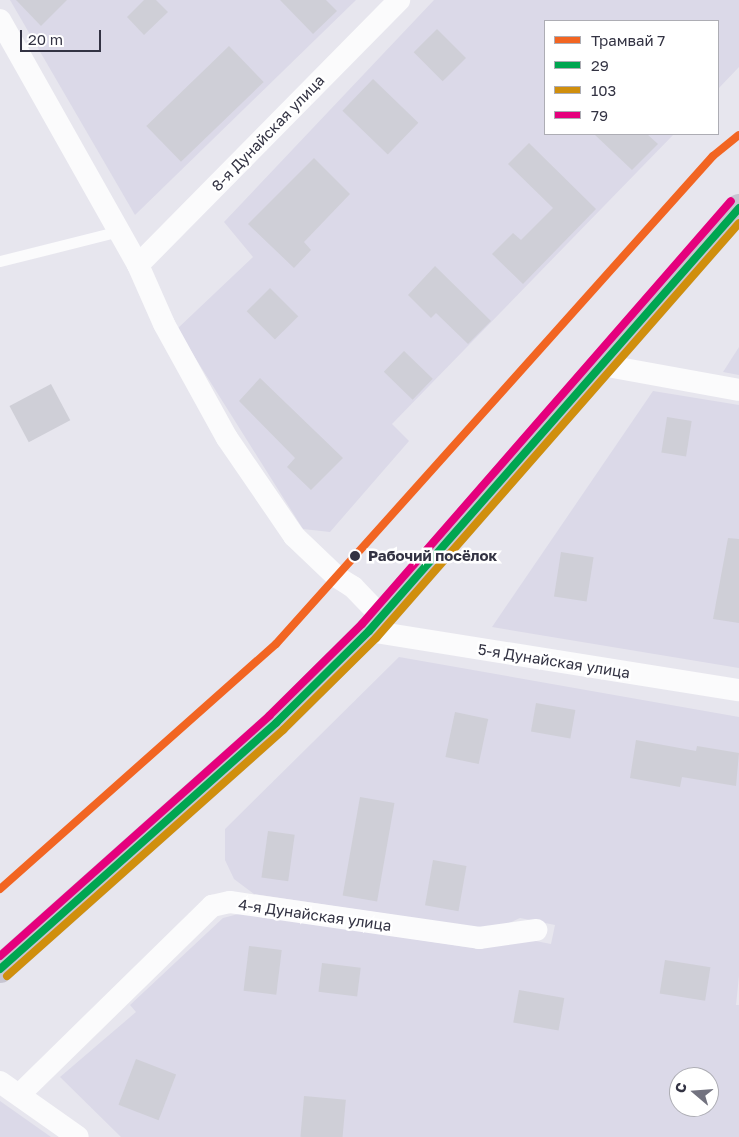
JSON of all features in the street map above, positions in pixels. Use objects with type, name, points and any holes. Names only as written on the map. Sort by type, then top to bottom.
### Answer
[{"type":"main road","points":[[0,969],[276,722],[375,624],[739,208]]},
{"type":"street","name":"8-я Дунайская улица","points":[[138,265],[398,0]]},
{"type":"street","points":[[0,20],[138,265],[164,324],[227,438],[294,536],[337,577],[353,587],[375,624]]},
{"type":"street","points":[[602,366],[739,390]]},
{"type":"street","name":"5-я Дунайская улица","points":[[375,624],[739,690]]},
{"type":"street","name":"4-я Дунайская улица","points":[[20,1094],[212,906],[230,902],[479,938],[536,930]]},
{"type":"street","points":[[0,1082],[20,1094],[78,1137]]},
{"type":"lane","points":[[0,262],[119,231]]},
{"type":"shaded area","points":[[10,0],[356,0],[135,215]]},
{"type":"shaded area","points":[[434,0],[739,0],[739,67],[719,88],[719,20],[544,20],[544,135],[673,135],[392,424],[409,441],[330,532],[303,529],[177,329],[253,257],[224,222]]},
{"type":"shaded area","points":[[739,347],[739,375],[723,372]]},
{"type":"shaded area","points":[[653,391],[739,405],[739,668],[492,627]]},
{"type":"shaded area","points":[[399,657],[739,717],[739,976],[736,1005],[739,1005],[739,1137],[121,1137],[60,1077],[136,1012],[130,1005],[223,918],[242,913],[479,949],[520,938],[551,944],[555,925],[520,918],[494,930],[254,894],[234,879],[225,860],[225,829]]},
{"type":"shaded area","points":[[0,1101],[51,1137],[0,1137]]},
{"type":"building","points":[[16,0],[67,0],[41,26]]},
{"type":"building","points":[[144,0],[156,0],[168,12],[144,35],[127,17]]},
{"type":"building","points":[[280,0],[326,0],[337,11],[313,34]]},
{"type":"building","points":[[437,29],[466,58],[443,81],[414,52]]},
{"type":"building","points":[[229,46],[264,82],[181,162],[146,126]]},
{"type":"building","points":[[373,79],[418,123],[388,154],[342,111]]},
{"type":"building","points":[[595,135],[648,135],[658,144],[632,170]]},
{"type":"building","points":[[529,143],[596,209],[523,284],[492,254],[513,233],[521,240],[553,208],[508,164]]},
{"type":"building","points":[[314,158],[350,194],[304,242],[311,250],[294,268],[248,224]]},
{"type":"building","points":[[435,266],[491,321],[468,344],[436,313],[431,318],[408,295]]},
{"type":"building","points":[[270,288],[298,316],[275,340],[247,311]]},
{"type":"building","points":[[404,351],[433,379],[413,400],[384,372]]},
{"type":"building","points":[[260,378],[343,458],[311,490],[287,467],[295,458],[239,401]]},
{"type":"building","points":[[51,384],[70,420],[29,442],[10,406]]},
{"type":"building","points":[[667,417],[692,421],[686,456],[661,453]]},
{"type":"building","points":[[728,538],[739,539],[739,623],[713,619]]},
{"type":"building","points":[[561,552],[594,557],[587,602],[554,596]]},
{"type":"building","points":[[536,703],[575,710],[570,739],[531,732]]},
{"type":"building","points":[[455,712],[488,719],[479,764],[445,757]]},
{"type":"building","points":[[636,740],[696,751],[697,746],[739,753],[736,786],[682,777],[680,787],[630,778]]},
{"type":"building","points":[[360,797],[394,803],[377,902],[343,895]]},
{"type":"building","points":[[268,831],[295,835],[288,881],[261,878]]},
{"type":"building","points":[[433,860],[466,866],[458,911],[425,905]]},
{"type":"building","points":[[249,946],[282,950],[276,995],[244,991]]},
{"type":"building","points":[[665,960],[710,967],[705,1001],[660,994]]},
{"type":"building","points":[[322,963],[361,968],[357,997],[318,992]]},
{"type":"building","points":[[519,990],[564,998],[559,1030],[513,1022]]},
{"type":"building","points":[[136,1059],[176,1074],[159,1120],[118,1105]]},
{"type":"building","points":[[304,1096],[346,1100],[343,1137],[300,1137]]},
{"type":"tram line","name":"7","points":[[0,889],[276,644],[713,156],[739,135]]},
{"type":"transit line","name":"79","points":[[0,956],[269,716],[362,624],[731,201]]},
{"type":"transit line","name":"29","points":[[0,969],[276,723],[369,631],[739,208]]},
{"type":"transit line","name":"103","points":[[7,976],[283,730],[376,638],[739,223]]},
{"type":"place","name":"Рабочий посёлок","points":[[355,556]]}]
